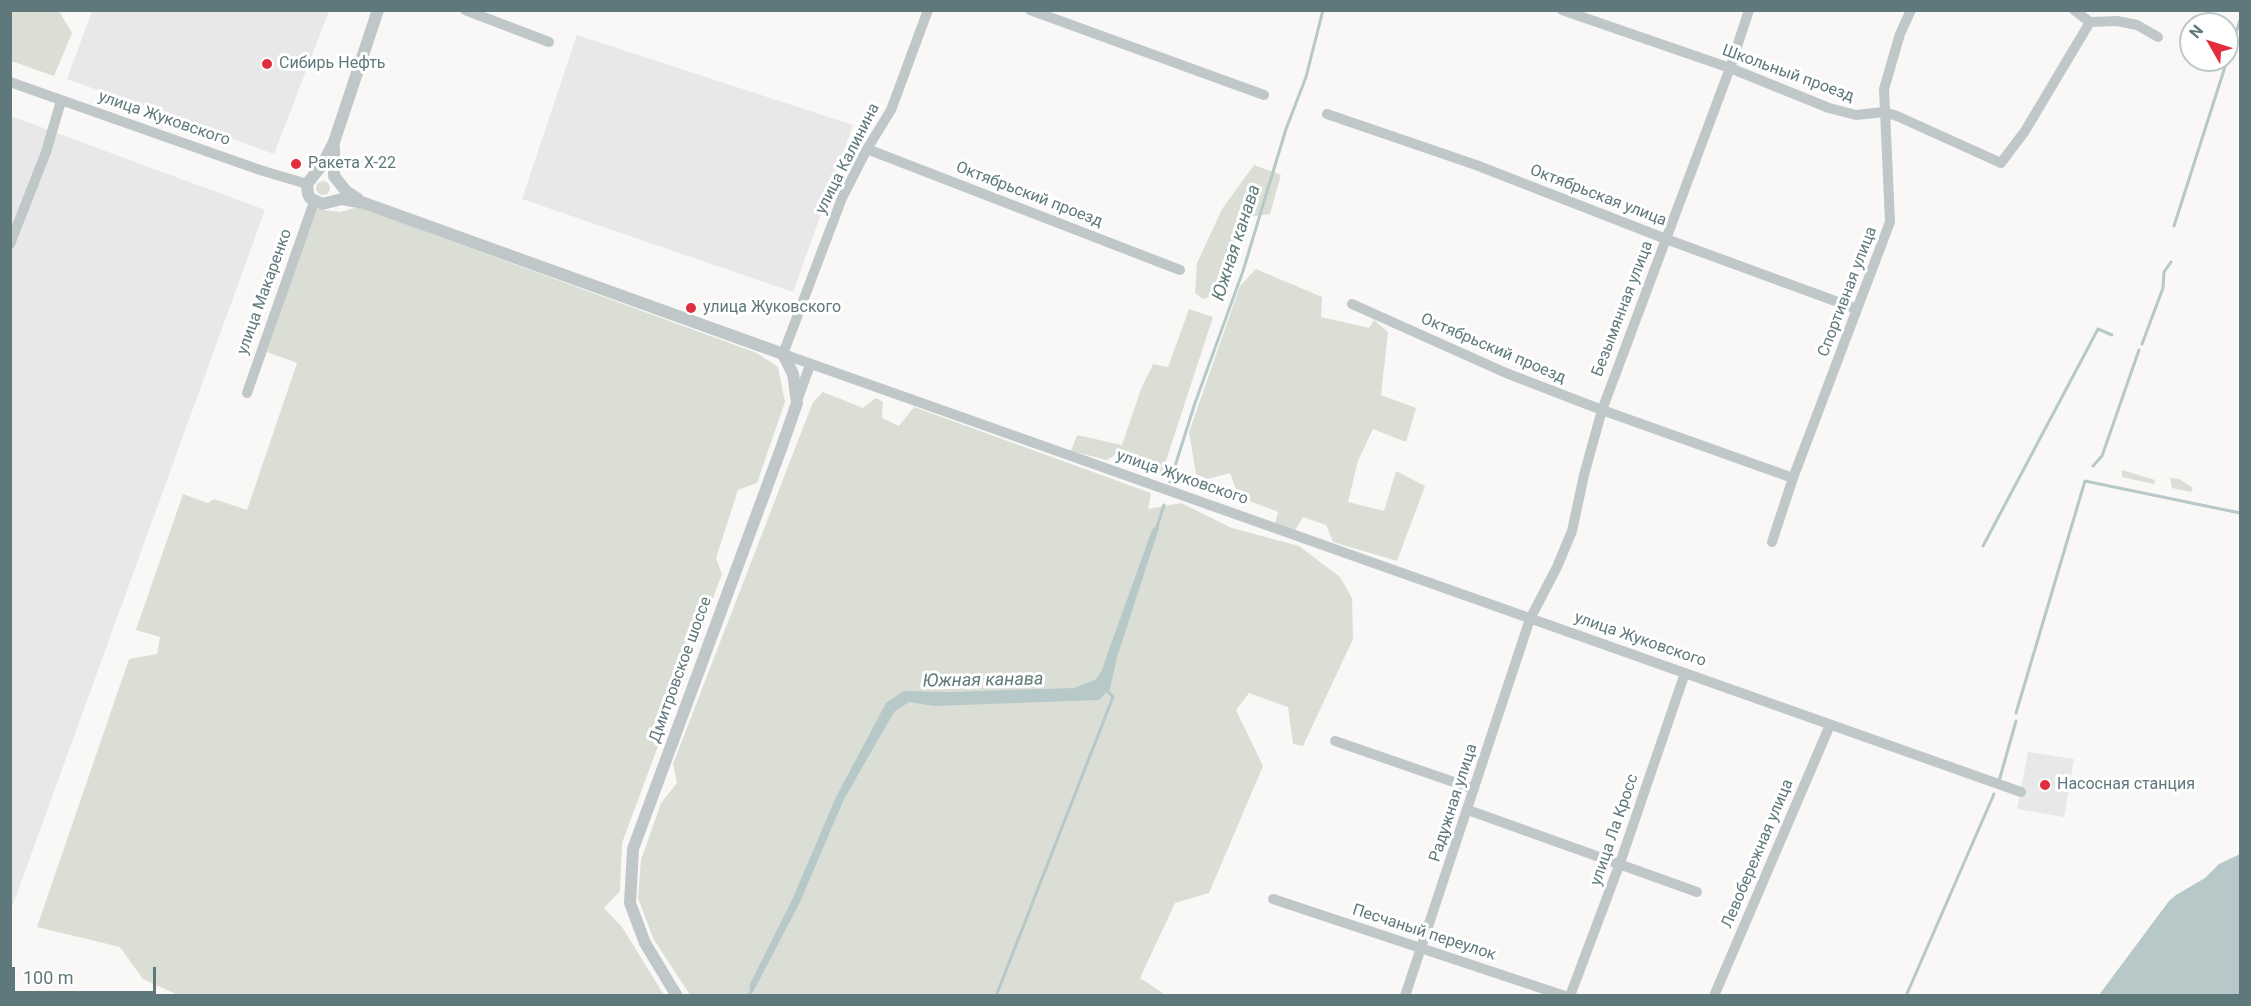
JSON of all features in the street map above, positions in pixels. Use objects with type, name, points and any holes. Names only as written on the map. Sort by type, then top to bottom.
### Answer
[{"type":"street","points":[[334,142],[338,193],[332,201],[322,204],[314,202],[308,194],[311,179],[322,165],[334,142],[378,10]]},
{"type":"street","points":[[465,10],[549,42]]},
{"type":"street","name":"улица Калинина","points":[[783,354],[842,198],[867,149],[891,110],[928,10]]},
{"type":"street","points":[[1030,10],[1264,95]]},
{"type":"street","name":"Школьный проезд","points":[[1563,10],[1730,69],[1829,108],[1856,115],[1884,112],[2001,163],[2025,131],[2090,22]]},
{"type":"street","name":"Безымянная улица","points":[[1530,619],[1557,567],[1572,531],[1584,475],[1602,410],[1730,69],[1749,10]]},
{"type":"street","name":"Спортивная улица","points":[[1772,542],[1793,478],[1890,222],[1884,88],[1900,34],[1911,10]]},
{"type":"street","points":[[2074,10],[2090,22],[2117,21],[2137,25],[2158,37]]},
{"type":"street","name":"улица Жуковского","points":[[10,82],[260,170],[311,179]]},
{"type":"street","points":[[10,244],[46,153],[61,101]]},
{"type":"street","name":"Октябрьская улица","points":[[1326,114],[1476,165],[1666,239],[1857,309]]},
{"type":"street","name":"Октябрьский проезд","points":[[867,149],[1180,270]]},
{"type":"street","points":[[311,179],[321,172],[336,180],[364,203]]},
{"type":"street","name":"улица Жуковского","points":[[332,201],[352,200],[364,203],[810,365],[2020,792]]},
{"type":"street","name":"улица Макаренко","points":[[247,393],[314,202]]},
{"type":"street","name":"Октябрьский проезд","points":[[1352,304],[1506,373],[1793,478]]},
{"type":"street","name":"Дмитровское шоссе","points":[[677,996],[645,944],[630,903],[633,849],[797,403],[793,374],[783,354]]},
{"type":"street","points":[[797,403],[810,365]]},
{"type":"street","name":"Радужная улица","points":[[1405,996],[1530,619]]},
{"type":"street","name":"улица Ла Кросс","points":[[1570,996],[1620,863],[1685,673]]},
{"type":"street","name":"Левобережная улица","points":[[1714,996],[1830,725]]},
{"type":"street","points":[[1335,741],[1474,789]]},
{"type":"street","points":[[1468,810],[1697,892]]},
{"type":"street","name":"Песчаный переулок","points":[[1273,899],[1565,996]]},
{"type":"shaded area","points":[[11,10],[59,11],[72,33],[54,76],[11,61]]},
{"type":"shaded area","points":[[92,10],[329,11],[274,154],[67,79]]},
{"type":"shaded area","points":[[577,35],[853,125],[793,292],[522,199]]},
{"type":"shaded area","points":[[11,116],[265,210],[11,910]]},
{"type":"shaded area","points":[[1254,165],[1281,175],[1270,214],[1241,218],[1230,268],[1214,296],[1203,299],[1195,293],[1197,263],[1222,209]]},
{"type":"shaded area","points":[[320,181],[326,181],[330,188],[326,195],[320,195],[316,191],[316,185]]},
{"type":"shaded area","points":[[358,207],[757,353],[778,367],[785,402],[757,483],[738,490],[716,558],[722,574],[622,843],[620,891],[604,908],[622,927],[664,995],[178,995],[143,979],[120,947],[37,927],[129,659],[157,654],[160,637],[136,630],[183,494],[208,503],[214,499],[247,510],[297,363],[267,352],[315,209],[340,212]]},
{"type":"shaded area","points":[[1256,269],[1322,297],[1321,317],[1369,328],[1374,320],[1388,332],[1381,395],[1416,408],[1406,442],[1373,429],[1358,461],[1348,502],[1384,511],[1396,471],[1425,486],[1397,561],[1333,542],[1326,525],[1303,517],[1293,534],[1274,526],[1278,512],[1239,497],[1230,473],[1207,479],[1196,474],[1189,432],[1240,286]]},
{"type":"shaded area","points":[[1189,309],[1213,317],[1162,473],[1135,470],[1118,453],[1107,460],[1071,451],[1077,435],[1122,445],[1141,389],[1153,364],[1168,367]]},
{"type":"shaded area","points":[[823,392],[863,408],[876,398],[883,402],[882,418],[899,426],[914,407],[1151,493],[1148,509],[1181,503],[1232,528],[1299,546],[1340,577],[1352,598],[1353,639],[1303,746],[1293,744],[1288,707],[1249,693],[1236,710],[1263,766],[1209,893],[1175,903],[1140,978],[1166,995],[690,995],[653,938],[638,898],[641,860],[661,803],[677,783],[673,764],[813,402]]},
{"type":"shaded area","points":[[2122,470],[2155,480],[2154,484],[2122,477]]},
{"type":"shaded area","points":[[2170,478],[2179,479],[2193,488],[2191,492],[2172,488]]},
{"type":"shaded area","points":[[1158,523],[1159,528],[1117,657],[1110,689],[1099,700],[934,706],[909,702],[894,712],[844,799],[800,902],[753,992],[749,986],[792,900],[836,797],[886,703],[904,691],[1074,688],[1095,680],[1101,672],[1152,530]]},
{"type":"shaded area","points":[[2028,752],[2074,759],[2064,817],[2017,809]]},
{"type":"shaded area","points":[[2240,854],[2240,995],[2099,995],[2169,901],[2205,878],[2219,864]]},
{"type":"waterway","name":"Южная канава","points":[[1170,482],[1195,403],[1243,271],[1286,129],[1306,77],[1323,10]]},
{"type":"waterway","points":[[2174,226],[2240,20]]},
{"type":"waterway","points":[[2142,344],[2163,288],[2164,272],[2171,262]]},
{"type":"waterway","points":[[1983,546],[2098,329],[2112,335]]},
{"type":"waterway","points":[[2093,466],[2102,456],[2139,350]]},
{"type":"waterway","points":[[2016,713],[2085,481],[2240,513]]},
{"type":"waterway","name":"Южная канава","points":[[1157,527],[1164,505]]},
{"type":"waterway","points":[[996,996],[1113,697],[1106,689]]},
{"type":"waterway","points":[[1999,781],[2016,721]]},
{"type":"waterway","points":[[1906,996],[1994,794]]},
{"type":"waterway","name":"Южная канава","points":[[749,996],[753,986]]},
{"type":"place","name":"Сибирь Нефть","points":[[267,64]]},
{"type":"place","name":"Ракета Х-22","points":[[296,164]]},
{"type":"place","name":"улица Жуковского","points":[[691,308]]},
{"type":"place","name":"Насосная станция","points":[[2045,785]]}]
